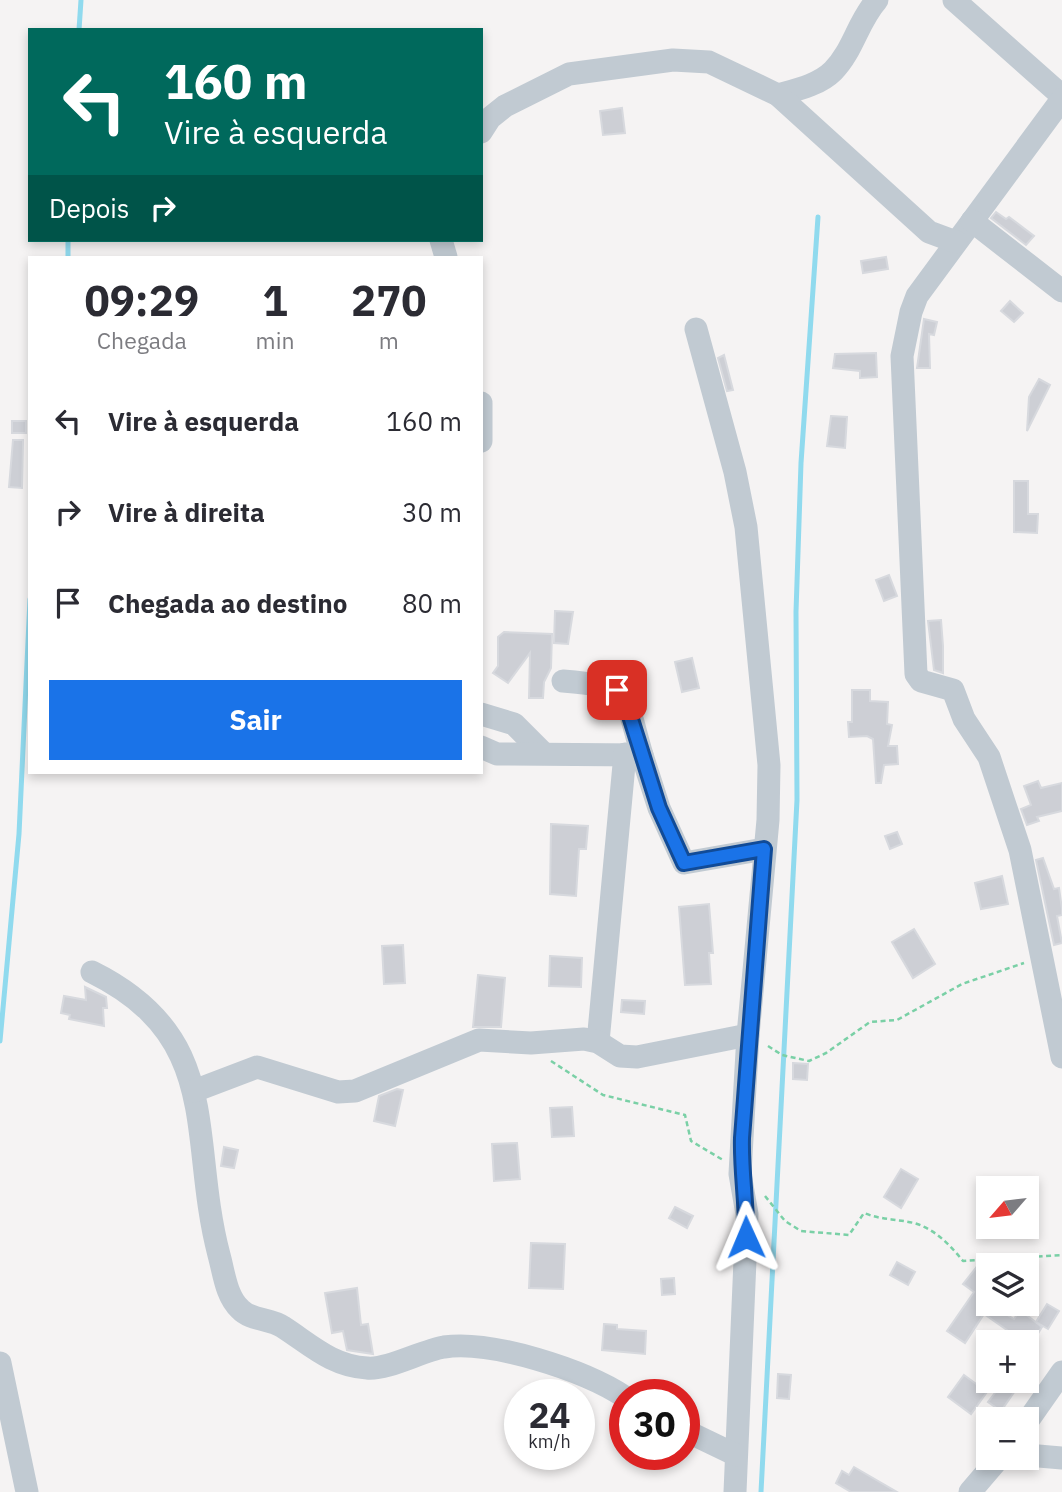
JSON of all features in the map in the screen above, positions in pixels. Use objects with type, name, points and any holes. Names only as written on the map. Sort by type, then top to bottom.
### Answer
[{"type":"street","points":[[778,96],[819,81],[832,72],[845,56],[864,14],[877,0]]},
{"type":"street","points":[[954,0],[1062,97],[914,302],[902,356],[916,674],[921,681],[953,690],[964,719],[989,757],[1020,850],[1062,1056]]},
{"type":"street","points":[[483,129],[490,118],[505,106],[569,75],[673,60],[709,62],[778,96],[929,232],[956,242]]},
{"type":"street","points":[[972,221],[1062,291]]},
{"type":"street","points":[[929,232],[943,264]]},
{"type":"street","points":[[696,329],[735,471],[746,527],[752,616],[769,765],[769,809],[748,1035],[740,1172],[747,1214],[735,1492]]},
{"type":"street","points":[[563,681],[603,684],[617,690],[624,697],[634,755],[684,863],[764,849]]},
{"type":"street","points":[[483,715],[514,724],[543,753]]},
{"type":"street","points":[[483,748],[497,754],[634,755]]},
{"type":"street","points":[[598,1042],[634,755]]},
{"type":"street","points":[[92,972],[122,987],[160,1019],[179,1052],[194,1091],[211,1223],[229,1293],[239,1309],[251,1317],[283,1326],[306,1346],[338,1363],[370,1369],[441,1348],[467,1345],[506,1351],[600,1381],[609,1387]]},
{"type":"street","points":[[194,1091],[257,1067],[338,1092],[355,1091],[471,1041],[584,1039],[598,1042],[620,1056],[637,1057],[748,1035]]},
{"type":"street","points":[[0,1363],[27,1492]]},
{"type":"street","points":[[1038,1407],[1062,1372]]},
{"type":"street","points":[[700,1438],[736,1455]]},
{"type":"street","points":[[1039,1456],[1062,1458]]},
{"type":"street","points":[[970,1492],[989,1470]]},
{"type":"path","points":[[748,1035],[782,1055],[809,1061],[826,1053],[870,1022],[897,1020],[962,984],[1041,957]]},
{"type":"path","points":[[522,1042],[603,1096],[685,1115],[691,1141],[740,1172],[785,1221],[802,1231],[849,1235],[864,1213],[880,1220],[915,1224],[945,1240],[963,1261],[1062,1255]]},
{"type":"building","points":[[622,108],[625,133],[603,135],[600,111]]},
{"type":"building","points":[[996,212],[1006,219],[1009,217],[1034,236],[1026,245],[991,218]]},
{"type":"building","points":[[886,257],[888,269],[863,273],[861,261]]},
{"type":"building","points":[[1010,301],[1023,313],[1014,322],[1001,311]]},
{"type":"building","points":[[924,319],[937,322],[934,335],[929,334],[930,368],[917,368]]},
{"type":"building","points":[[876,353],[877,377],[860,378],[860,371],[833,368],[835,354]]},
{"type":"building","points":[[724,355],[733,390],[727,391],[718,358]]},
{"type":"building","points":[[1039,379],[1050,385],[1027,431],[1029,397]]},
{"type":"building","points":[[831,416],[847,417],[845,448],[827,446]]},
{"type":"building","points":[[12,421],[26,421],[26,433],[12,433]]},
{"type":"building","points":[[13,440],[23,440],[22,488],[9,487]]},
{"type":"building","points":[[1014,481],[1028,481],[1028,514],[1038,514],[1037,533],[1014,532]]},
{"type":"building","points":[[889,575],[897,596],[884,601],[876,580]]},
{"type":"building","points":[[555,611],[573,612],[568,644],[554,643]]},
{"type":"building","points":[[941,620],[943,673],[934,670],[928,621]]},
{"type":"building","points":[[504,632],[552,634],[551,668],[544,682],[543,698],[529,698],[530,653],[508,683],[493,673],[498,666],[498,637]]},
{"type":"building","points":[[692,658],[699,688],[682,692],[675,662]]},
{"type":"building","points":[[852,690],[870,690],[870,701],[888,702],[887,724],[892,725],[888,746],[897,746],[898,764],[884,765],[881,783],[876,783],[873,739],[867,736],[849,737]]},
{"type":"building","points":[[1038,781],[1041,788],[1062,783],[1062,811],[1037,817],[1039,821],[1027,825],[1021,809],[1031,805],[1024,786]]},
{"type":"building","points":[[551,824],[588,826],[586,849],[579,849],[576,896],[550,894]]},
{"type":"building","points":[[897,832],[902,844],[890,849],[885,836]]},
{"type":"building","points":[[1043,858],[1054,889],[1059,888],[1062,909],[1062,915],[1057,916],[1062,943],[1054,945],[1036,860]]},
{"type":"building","points":[[1002,876],[1008,904],[981,909],[975,883]]},
{"type":"building","points":[[709,904],[713,953],[709,953],[711,984],[685,985],[679,907]]},
{"type":"building","points":[[914,929],[935,964],[913,978],[892,942]]},
{"type":"building","points":[[403,945],[405,983],[384,984],[382,946]]},
{"type":"building","points":[[550,956],[582,958],[581,987],[549,986]]},
{"type":"building","points":[[478,975],[505,978],[501,1027],[473,1027]]},
{"type":"building","points":[[85,987],[106,997],[107,1008],[103,1008],[104,1026],[69,1019],[70,1015],[61,1013],[64,996],[86,1000]]},
{"type":"building","points":[[622,1000],[645,1001],[644,1014],[621,1012]]},
{"type":"building","points":[[793,1063],[808,1064],[807,1080],[793,1079]]},
{"type":"building","points":[[397,1089],[403,1090],[395,1126],[374,1121],[379,1096]]},
{"type":"building","points":[[572,1107],[574,1136],[552,1137],[550,1108]]},
{"type":"building","points":[[517,1143],[520,1179],[494,1181],[492,1144]]},
{"type":"building","points":[[224,1147],[238,1150],[234,1168],[221,1166]]},
{"type":"building","points":[[901,1169],[918,1179],[901,1208],[884,1197]]},
{"type":"building","points":[[675,1207],[693,1216],[687,1228],[669,1218]]},
{"type":"building","points":[[531,1243],[565,1244],[563,1289],[529,1288]]},
{"type":"building","points":[[897,1262],[915,1272],[908,1285],[890,1275]]},
{"type":"building","points":[[976,1268],[976,1316],[983,1316],[965,1343],[947,1331],[974,1292],[963,1284]]},
{"type":"building","points":[[674,1278],[675,1294],[662,1295],[661,1279]]},
{"type":"building","points":[[357,1288],[361,1325],[368,1324],[373,1354],[347,1350],[343,1331],[332,1333],[325,1293]]},
{"type":"building","points":[[1047,1304],[1059,1311],[1048,1329],[1036,1322]]},
{"type":"building","points":[[987,1316],[1009,1316],[1014,1319],[1016,1316],[1028,1316],[1042,1327],[1039,1332],[1007,1330]]},
{"type":"building","points":[[604,1324],[617,1325],[617,1329],[646,1331],[645,1354],[602,1350]]},
{"type":"building","points":[[778,1374],[791,1375],[789,1399],[777,1398]]},
{"type":"building","points":[[964,1375],[976,1384],[976,1393],[986,1393],[971,1414],[948,1397]]},
{"type":"building","points":[[995,1393],[1014,1393],[1004,1407],[995,1407],[988,1402]]},
{"type":"building","points":[[854,1467],[897,1492],[851,1492],[836,1483],[842,1471],[849,1475]]},
{"type":"waterway","points":[[79,28],[81,0]]},
{"type":"waterway","points":[[761,1492],[797,800],[796,612],[801,463],[818,217]]},
{"type":"waterway","points":[[68,242],[68,256]]},
{"type":"waterway","points":[[0,1041],[19,834],[28,642]]},
{"type":"route","points":[[617,690],[624,697],[629,709],[659,808],[684,863],[764,849],[748,1035],[740,1174],[747,1214],[746,1237]]}]
